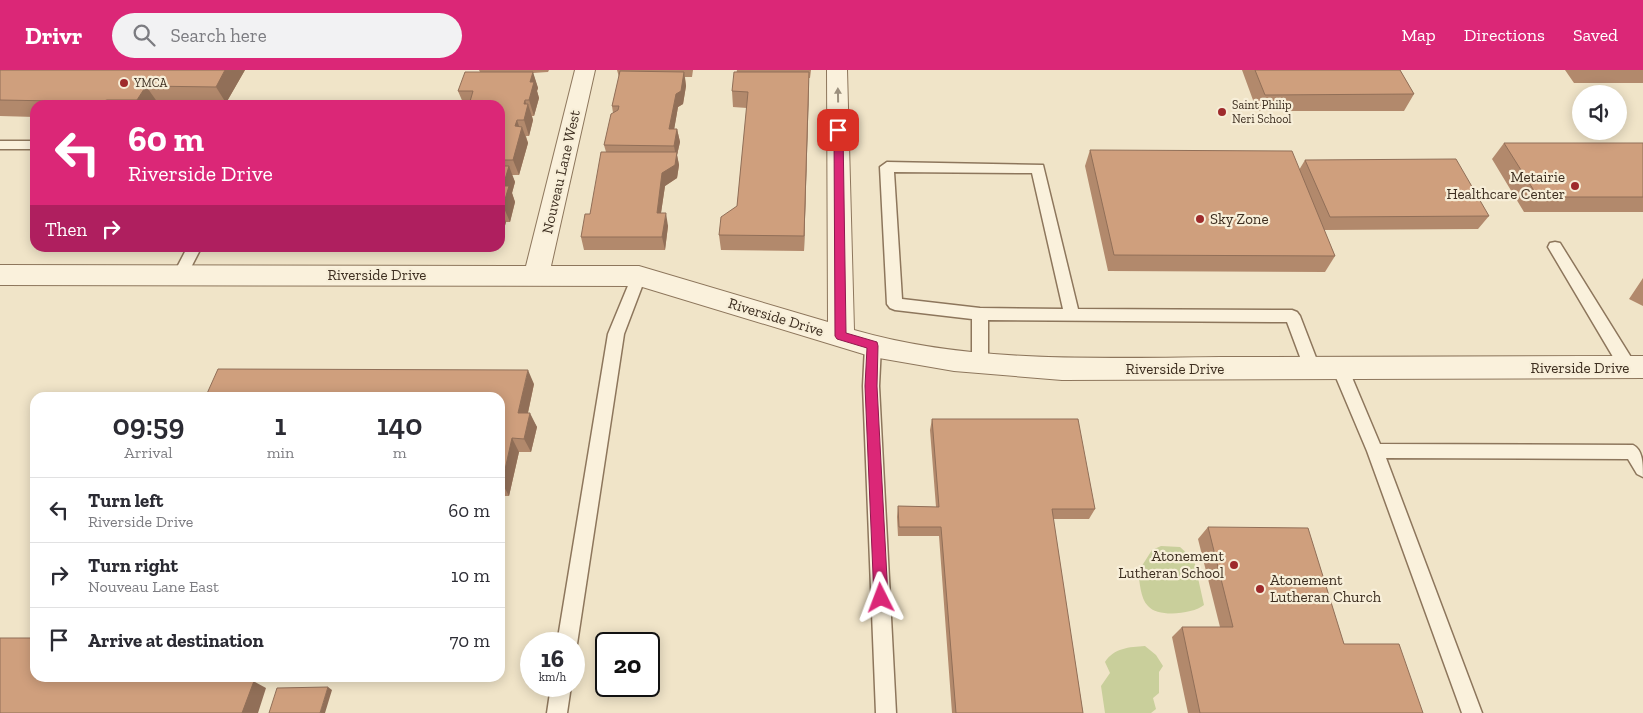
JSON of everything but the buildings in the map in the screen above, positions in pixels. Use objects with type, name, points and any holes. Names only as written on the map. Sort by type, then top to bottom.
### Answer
[{"type":"street","name":"Nouveau Lane West","points":[[536,275],[585,70]]},
{"type":"street","points":[[837,70],[840,336]]},
{"type":"street","name":"Riverside Drive","points":[[0,275],[639,276],[873,346],[980,363],[1062,369],[1636,367]]},
{"type":"lane","points":[[0,145],[30,145]]},
{"type":"lane","points":[[1072,314],[1038,168],[887,167],[895,304],[980,314],[1292,316],[1312,368]]},
{"type":"lane","points":[[1555,247],[1636,367]]},
{"type":"lane","points":[[180,275],[192,252]]},
{"type":"lane","points":[[569,632],[616,334],[639,276]]},
{"type":"lane","points":[[980,314],[980,363]]},
{"type":"lane","points":[[873,346],[871,386],[886,713]]},
{"type":"lane","points":[[1340,368],[1375,451],[1472,713]]},
{"type":"lane","points":[[1375,451],[1633,452],[1643,469]]},
{"type":"lane","points":[[557,713],[559,697]]},
{"type":"green space","points":[[1161,546],[1180,547],[1194,560],[1204,605],[1192,611],[1167,613],[1153,610],[1145,603],[1138,572],[1152,550]]},
{"type":"green space","points":[[1145,646],[1156,655],[1163,666],[1159,672],[1159,693],[1153,698],[1156,709],[1151,713],[1105,713],[1101,686],[1110,673],[1105,662],[1117,651]]},
{"type":"place","name":"YMCA","points":[[124,83]]},
{"type":"place","name":"Saint Philip Neri School","points":[[1222,112]]},
{"type":"place","name":"Metairie Healthcare Center","points":[[1575,186]]},
{"type":"place","name":"Sky Zone","points":[[1200,219]]},
{"type":"place","name":"Atonement Lutheran School","points":[[1234,565]]},
{"type":"place","name":"Atonement Lutheran Church","points":[[1260,589]]},
{"type":"route","points":[[838,130],[840,336],[873,346],[871,386],[881,598]]}]
